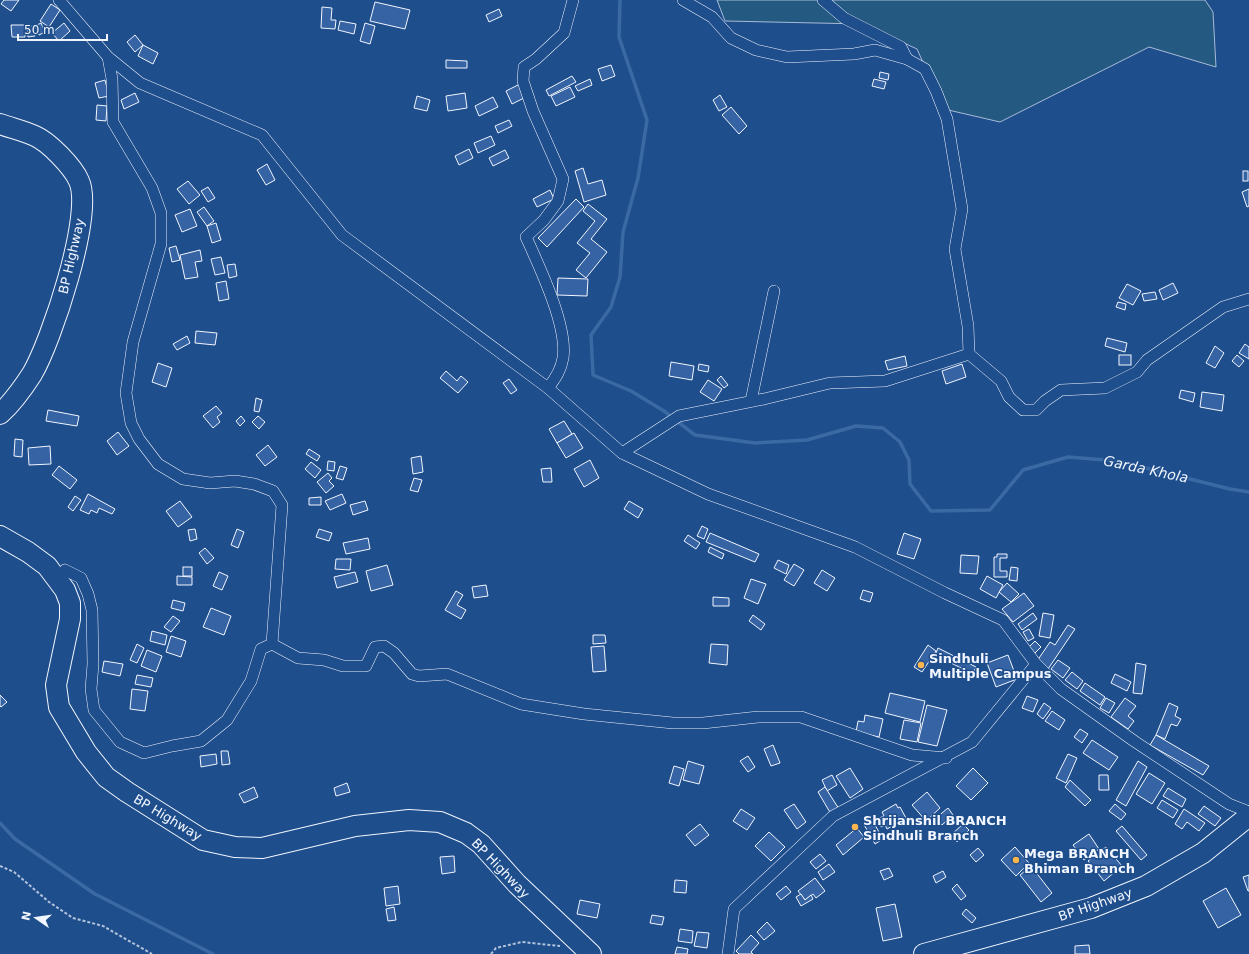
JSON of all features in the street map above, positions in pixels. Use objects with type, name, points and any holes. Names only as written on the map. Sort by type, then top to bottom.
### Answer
[{"type":"highway","name":"BP Highway","points":[[0,124],[36,137],[72,168],[80,183],[82,199],[81,223],[72,260],[59,307],[44,347],[32,374],[0,414]]},
{"type":"highway","name":"BP Highway","points":[[0,536],[28,552],[48,566],[58,579],[70,603],[70,619],[56,685],[59,707],[86,752],[106,777],[127,792],[203,840],[235,847],[262,848],[355,826],[409,820],[440,822],[466,833],[481,844],[517,884],[591,954]]},
{"type":"highway","name":"BP Highway","points":[[924,954],[1091,908],[1146,886],[1203,853],[1249,816]]},
{"type":"street","points":[[59,0],[108,58],[140,83],[262,135],[342,235],[548,388],[622,453],[708,494],[855,547],[945,593],[1004,620],[1036,664],[1061,689],[1229,804],[1249,812]]},
{"type":"street","points":[[548,388],[557,376],[563,356],[561,327],[551,297],[526,236],[544,220],[558,201],[563,179],[533,111],[523,81],[524,67],[536,59],[564,33],[573,0]]},
{"type":"street","points":[[683,0],[712,17],[731,38],[756,50],[787,57],[854,54],[875,50],[907,59],[925,69],[936,91],[946,119],[962,209],[955,249],[968,326],[969,354],[1001,381],[1009,397],[1023,410],[1036,410],[1045,401],[1061,390],[1105,388],[1137,372],[1147,360],[1223,307],[1249,299]]},
{"type":"street","points":[[823,0],[844,18],[901,47],[907,59]]},
{"type":"street","points":[[108,58],[112,79],[113,122],[152,188],[161,213],[161,244],[133,342],[126,393],[131,423],[139,439],[158,464],[184,479],[210,483],[235,481],[254,484],[273,491],[282,505],[272,644]]},
{"type":"street","points":[[751,401],[774,291]]},
{"type":"street","points":[[622,453],[679,416],[830,383],[885,381],[969,354]]},
{"type":"street","points":[[58,579],[65,570],[80,578],[88,594],[92,610],[93,664],[91,689],[94,710],[120,742],[144,753],[201,741],[227,720],[251,681],[261,649],[272,644]]},
{"type":"street","points":[[272,644],[298,658],[324,660],[343,666],[366,666],[375,647],[384,646],[394,654],[412,674],[419,676],[448,674],[521,704],[584,714],[673,723],[703,723],[758,716],[801,717],[912,755],[946,758]]},
{"type":"street","points":[[728,954],[734,909],[833,816],[946,758],[972,742],[1036,664]]},
{"type":"path","points":[[0,866],[14,872],[49,902],[73,918],[104,926],[152,954]]},
{"type":"path","points":[[491,954],[496,948],[522,942],[561,946]]},
{"type":"shaded area","points":[[717,0],[1205,0],[1213,12],[1216,67],[1149,47],[1000,122],[944,109],[917,49],[863,24],[725,21]]},
{"type":"building","points":[[4,0],[19,0],[11,11],[1,4]]},
{"type":"building","points":[[375,2],[410,10],[405,29],[370,21]]},
{"type":"building","points":[[51,4],[60,10],[49,27],[40,21]]},
{"type":"building","points":[[322,7],[332,8],[331,20],[336,20],[335,29],[321,28]]},
{"type":"building","points":[[499,9],[502,16],[489,22],[486,15]]},
{"type":"building","points":[[340,21],[356,24],[354,34],[338,30]]},
{"type":"building","points":[[41,23],[45,32],[39,35],[35,26]]},
{"type":"building","points":[[64,23],[70,31],[59,41],[52,33]]},
{"type":"building","points":[[365,23],[375,26],[370,44],[360,41]]},
{"type":"building","points":[[11,25],[25,25],[25,37],[12,37]]},
{"type":"building","points":[[33,26],[35,36],[28,37],[27,27]]},
{"type":"building","points":[[135,35],[143,45],[135,52],[127,42]]},
{"type":"building","points":[[143,45],[158,53],[153,64],[138,56]]},
{"type":"building","points":[[446,60],[467,61],[467,68],[446,68]]},
{"type":"building","points":[[611,65],[615,76],[602,81],[598,69]]},
{"type":"building","points":[[880,72],[889,74],[888,80],[879,78]]},
{"type":"building","points":[[572,76],[576,82],[549,96],[546,90]]},
{"type":"building","points":[[590,79],[592,85],[578,91],[575,86]]},
{"type":"building","points":[[874,79],[886,82],[884,89],[872,86]]},
{"type":"building","points":[[105,80],[109,96],[99,98],[95,83]]},
{"type":"building","points":[[520,84],[526,97],[512,104],[506,91]]},
{"type":"building","points":[[570,87],[575,97],[556,106],[551,96]]},
{"type":"building","points":[[135,93],[139,102],[124,109],[121,100]]},
{"type":"building","points":[[465,93],[467,108],[448,111],[446,96]]},
{"type":"building","points":[[720,95],[727,107],[719,111],[713,100]]},
{"type":"building","points":[[417,96],[430,100],[427,111],[414,108]]},
{"type":"building","points":[[493,97],[498,107],[479,116],[475,106]]},
{"type":"building","points":[[97,105],[107,106],[106,121],[96,120]]},
{"type":"building","points":[[731,107],[747,126],[739,134],[722,115]]},
{"type":"building","points":[[509,120],[512,126],[498,133],[495,126]]},
{"type":"building","points":[[491,136],[495,145],[478,153],[474,143]]},
{"type":"building","points":[[469,149],[473,158],[459,165],[455,156]]},
{"type":"building","points":[[505,150],[509,158],[493,166],[489,158]]},
{"type":"building","points":[[267,164],[275,180],[266,185],[257,170]]},
{"type":"building","points":[[583,168],[588,184],[602,180],[606,195],[584,202],[575,171]]},
{"type":"building","points":[[1243,171],[1248,171],[1248,181],[1243,181]]},
{"type":"building","points":[[188,181],[200,195],[189,204],[177,189]]},
{"type":"building","points":[[208,187],[215,198],[208,202],[201,191]]},
{"type":"building","points":[[1249,189],[1249,206],[1247,207],[1242,192]]},
{"type":"building","points":[[550,190],[554,199],[537,207],[533,199]]},
{"type":"building","points":[[576,199],[584,207],[547,247],[538,238]]},
{"type":"building","points":[[588,204],[607,219],[591,239],[607,252],[586,278],[576,270],[590,253],[577,243],[595,221],[583,211]]},
{"type":"building","points":[[204,207],[214,221],[207,226],[197,212]]},
{"type":"building","points":[[190,209],[197,226],[182,232],[175,215]]},
{"type":"building","points":[[216,223],[221,240],[212,243],[207,226]]},
{"type":"building","points":[[176,246],[180,260],[172,262],[169,248]]},
{"type":"building","points":[[200,250],[202,261],[195,262],[198,277],[185,279],[180,255]]},
{"type":"building","points":[[221,257],[225,273],[215,275],[211,259]]},
{"type":"building","points":[[235,264],[237,276],[229,278],[227,265]]},
{"type":"building","points":[[558,278],[588,279],[587,296],[557,295]]},
{"type":"building","points":[[226,281],[229,299],[219,301],[216,283]]},
{"type":"building","points":[[1173,283],[1178,293],[1163,300],[1159,290]]},
{"type":"building","points":[[1127,284],[1141,291],[1133,305],[1119,298]]},
{"type":"building","points":[[1155,292],[1157,299],[1144,301],[1142,294]]},
{"type":"building","points":[[1118,302],[1126,304],[1125,310],[1116,307]]},
{"type":"building","points":[[196,331],[217,333],[215,345],[195,343]]},
{"type":"building","points":[[187,336],[190,343],[177,350],[173,344]]},
{"type":"building","points":[[1107,338],[1127,343],[1125,352],[1105,346]]},
{"type":"building","points":[[1245,344],[1249,347],[1249,359],[1239,353]]},
{"type":"building","points":[[1215,346],[1224,353],[1215,368],[1206,363]]},
{"type":"building","points":[[1119,355],[1131,355],[1131,365],[1119,365]]},
{"type":"building","points":[[1237,355],[1244,361],[1239,367],[1232,361]]},
{"type":"building","points":[[905,356],[907,366],[888,370],[885,361]]},
{"type":"building","points":[[671,362],[694,366],[692,380],[669,376]]},
{"type":"building","points":[[158,363],[172,368],[166,387],[152,382]]},
{"type":"building","points":[[699,364],[709,366],[708,372],[698,370]]},
{"type":"building","points":[[962,364],[966,377],[946,384],[942,371]]},
{"type":"building","points":[[446,371],[457,381],[461,376],[468,382],[458,393],[440,378]]},
{"type":"building","points":[[721,376],[728,385],[724,388],[717,380]]},
{"type":"building","points":[[509,379],[517,390],[511,394],[503,383]]},
{"type":"building","points":[[708,380],[722,389],[714,401],[700,392]]},
{"type":"building","points":[[1181,390],[1195,393],[1193,402],[1179,398]]},
{"type":"building","points":[[1202,392],[1224,395],[1222,411],[1200,407]]},
{"type":"building","points":[[256,398],[262,400],[259,412],[254,411]]},
{"type":"building","points":[[216,406],[222,413],[217,417],[220,422],[213,428],[203,416]]},
{"type":"building","points":[[48,410],[79,416],[77,426],[46,421]]},
{"type":"building","points":[[241,416],[245,421],[240,426],[236,421]]},
{"type":"building","points":[[258,416],[265,422],[259,429],[252,422]]},
{"type":"building","points":[[564,421],[572,434],[557,443],[549,429]]},
{"type":"building","points":[[118,432],[129,446],[117,455],[107,441]]},
{"type":"building","points":[[574,433],[583,448],[566,458],[557,443]]},
{"type":"building","points":[[15,439],[23,440],[22,457],[14,456]]},
{"type":"building","points":[[268,445],[277,457],[265,466],[256,455]]},
{"type":"building","points":[[50,446],[51,464],[29,465],[28,448]]},
{"type":"building","points":[[309,449],[320,456],[317,461],[306,454]]},
{"type":"building","points":[[421,456],[423,472],[413,474],[411,458]]},
{"type":"building","points":[[590,460],[599,478],[584,487],[574,469]]},
{"type":"building","points":[[328,461],[335,462],[334,471],[327,470]]},
{"type":"building","points":[[311,462],[321,470],[315,478],[305,469]]},
{"type":"building","points":[[59,466],[77,480],[70,489],[52,475]]},
{"type":"building","points":[[340,466],[347,468],[343,480],[336,478]]},
{"type":"building","points":[[551,468],[552,482],[543,482],[541,469]]},
{"type":"building","points":[[328,473],[332,478],[329,481],[334,486],[326,493],[317,482]]},
{"type":"building","points":[[414,478],[422,480],[418,492],[410,490]]},
{"type":"building","points":[[88,494],[115,509],[112,514],[99,508],[97,513],[91,510],[89,514],[80,510]]},
{"type":"building","points":[[342,494],[346,503],[330,510],[325,501]]},
{"type":"building","points":[[75,496],[81,500],[73,511],[68,507]]},
{"type":"building","points":[[321,497],[321,505],[309,505],[309,498]]},
{"type":"building","points":[[180,501],[192,517],[178,527],[166,511]]},
{"type":"building","points":[[365,501],[368,510],[353,515],[350,505]]},
{"type":"building","points":[[629,501],[643,509],[638,518],[624,509]]},
{"type":"building","points":[[702,526],[708,529],[704,539],[697,536]]},
{"type":"building","points":[[195,529],[197,539],[190,541],[188,530]]},
{"type":"building","points":[[237,529],[244,532],[238,548],[231,545]]},
{"type":"building","points":[[319,529],[332,533],[329,541],[316,537]]},
{"type":"building","points":[[710,533],[759,554],[755,562],[706,542]]},
{"type":"building","points":[[904,533],[921,539],[914,559],[897,554]]},
{"type":"building","points":[[688,535],[700,543],[696,549],[684,541]]},
{"type":"building","points":[[368,538],[370,549],[346,554],[343,543]]},
{"type":"building","points":[[710,547],[724,554],[722,559],[708,552]]},
{"type":"building","points":[[205,548],[214,558],[207,564],[199,553]]},
{"type":"building","points":[[997,554],[1007,554],[1007,558],[1000,558],[1000,571],[1007,571],[1007,577],[994,577],[994,557],[997,557]]},
{"type":"building","points":[[961,555],[979,556],[977,574],[960,573]]},
{"type":"building","points":[[336,559],[351,559],[350,570],[335,569]]},
{"type":"building","points":[[778,560],[789,565],[786,574],[774,568]]},
{"type":"building","points":[[794,564],[804,570],[794,586],[784,580]]},
{"type":"building","points":[[387,565],[393,585],[371,591],[366,571]]},
{"type":"building","points":[[183,567],[192,567],[192,576],[183,576]]},
{"type":"building","points":[[1011,567],[1018,568],[1017,581],[1009,580]]},
{"type":"building","points":[[822,570],[835,578],[827,591],[814,583]]},
{"type":"building","points":[[219,572],[228,576],[222,590],[213,586]]},
{"type":"building","points":[[355,572],[358,582],[337,588],[334,577]]},
{"type":"building","points":[[177,576],[192,577],[192,585],[177,585]]},
{"type":"building","points":[[987,576],[1003,585],[996,598],[980,589]]},
{"type":"building","points":[[751,579],[766,584],[758,604],[744,598]]},
{"type":"building","points":[[1007,583],[1019,594],[1011,602],[999,592]]},
{"type":"building","points":[[486,585],[488,596],[474,598],[472,587]]},
{"type":"building","points":[[863,590],[873,593],[870,602],[860,599]]},
{"type":"building","points":[[456,591],[463,595],[457,605],[466,610],[461,619],[445,610]]},
{"type":"building","points":[[1024,593],[1034,606],[1013,622],[1002,609]]},
{"type":"building","points":[[713,597],[729,598],[729,606],[713,606]]},
{"type":"building","points":[[173,600],[185,603],[183,611],[171,608]]},
{"type":"building","points":[[211,608],[231,616],[224,635],[203,627]]},
{"type":"building","points":[[1033,613],[1037,619],[1022,630],[1018,624]]},
{"type":"building","points":[[1043,613],[1054,615],[1050,638],[1039,636]]},
{"type":"building","points":[[753,615],[765,624],[761,630],[749,621]]},
{"type":"building","points":[[173,616],[180,621],[171,632],[164,627]]},
{"type":"building","points":[[1068,625],[1075,629],[1048,669],[1037,661],[1050,642],[1055,645]]},
{"type":"building","points":[[1029,629],[1034,638],[1028,641],[1023,632]]},
{"type":"building","points":[[152,631],[167,635],[165,645],[150,641]]},
{"type":"building","points":[[593,635],[605,635],[606,643],[593,644]]},
{"type":"building","points":[[171,636],[186,641],[181,657],[166,652]]},
{"type":"building","points":[[1035,641],[1041,647],[1034,654],[1028,648]]},
{"type":"building","points":[[137,644],[144,648],[137,663],[130,660]]},
{"type":"building","points":[[711,644],[728,645],[727,665],[709,663]]},
{"type":"building","points":[[928,645],[936,651],[922,672],[914,667]]},
{"type":"building","points":[[604,646],[606,671],[593,672],[591,647]]},
{"type":"building","points":[[938,648],[976,667],[973,674],[935,655]]},
{"type":"building","points":[[147,650],[162,656],[156,672],[141,666]]},
{"type":"building","points":[[1008,655],[1017,679],[996,687],[987,663]]},
{"type":"building","points":[[1058,660],[1070,668],[1063,678],[1051,669]]},
{"type":"building","points":[[104,661],[123,664],[120,676],[102,672]]},
{"type":"building","points":[[1136,663],[1146,665],[1142,694],[1133,693]]},
{"type":"building","points":[[1072,672],[1083,681],[1077,689],[1065,680]]},
{"type":"building","points":[[1115,674],[1131,682],[1127,691],[1111,683]]},
{"type":"building","points":[[137,675],[153,678],[151,687],[135,684]]},
{"type":"building","points":[[1085,683],[1105,697],[1100,705],[1080,691]]},
{"type":"building","points":[[132,689],[148,691],[145,711],[130,709]]},
{"type":"building","points":[[890,693],[925,701],[920,722],[885,713]]},
{"type":"building","points":[[0,695],[7,702],[1,707],[0,706]]},
{"type":"building","points":[[1027,696],[1038,700],[1033,712],[1022,708]]},
{"type":"building","points":[[1106,698],[1115,703],[1109,713],[1100,708]]},
{"type":"building","points":[[1125,698],[1136,706],[1128,716],[1134,721],[1128,729],[1111,717]]},
{"type":"building","points":[[1044,703],[1051,708],[1043,719],[1037,714]]},
{"type":"building","points":[[1169,703],[1178,707],[1175,716],[1181,719],[1177,726],[1171,724],[1165,739],[1156,735]]},
{"type":"building","points":[[927,705],[947,710],[937,746],[918,742]]},
{"type":"building","points":[[1052,711],[1065,720],[1059,730],[1045,721]]},
{"type":"building","points":[[865,715],[883,719],[879,737],[856,732],[858,721],[864,722]]},
{"type":"building","points":[[904,720],[921,723],[917,742],[900,739]]},
{"type":"building","points":[[1080,729],[1088,734],[1082,743],[1074,737]]},
{"type":"building","points":[[1156,735],[1209,766],[1203,775],[1150,745]]},
{"type":"building","points":[[1092,740],[1118,757],[1109,770],[1083,753]]},
{"type":"building","points":[[773,745],[780,763],[771,766],[764,749]]},
{"type":"building","points":[[221,751],[228,751],[230,764],[222,765]]},
{"type":"building","points":[[216,754],[217,764],[201,767],[200,756]]},
{"type":"building","points":[[1068,754],[1077,758],[1066,783],[1056,778]]},
{"type":"building","points":[[748,756],[755,767],[748,772],[740,761]]},
{"type":"building","points":[[688,761],[704,766],[699,784],[683,780]]},
{"type":"building","points":[[1138,761],[1147,767],[1126,806],[1116,800]]},
{"type":"building","points":[[674,766],[684,769],[679,786],[669,783]]},
{"type":"building","points":[[850,768],[863,789],[850,798],[836,776]]},
{"type":"building","points":[[973,768],[988,783],[971,800],[956,786]]},
{"type":"building","points":[[1149,773],[1165,783],[1152,804],[1136,794]]},
{"type":"building","points":[[832,775],[837,785],[827,791],[822,780]]},
{"type":"building","points":[[1099,775],[1108,775],[1109,790],[1099,790]]},
{"type":"building","points":[[1070,780],[1091,800],[1085,806],[1065,787]]},
{"type":"building","points":[[347,783],[350,792],[336,796],[334,788]]},
{"type":"building","points":[[254,787],[258,797],[244,803],[239,794]]},
{"type":"building","points":[[825,787],[839,809],[831,814],[818,792]]},
{"type":"building","points":[[1168,788],[1186,799],[1182,807],[1163,796]]},
{"type":"building","points":[[927,792],[940,808],[926,821],[912,805]]},
{"type":"building","points":[[1162,800],[1178,810],[1173,818],[1157,808]]},
{"type":"building","points":[[794,804],[806,822],[797,829],[784,810]]},
{"type":"building","points":[[896,804],[898,808],[900,807],[906,818],[887,829],[885,825],[881,827],[877,819],[884,816],[882,812]]},
{"type":"building","points":[[1115,804],[1126,814],[1121,820],[1109,811]]},
{"type":"building","points":[[1204,806],[1221,818],[1215,826],[1198,814]]},
{"type":"building","points":[[948,808],[953,815],[942,825],[936,818]]},
{"type":"building","points":[[741,809],[755,818],[747,830],[733,821]]},
{"type":"building","points":[[1184,809],[1205,823],[1199,831],[1187,822],[1182,829],[1175,824]]},
{"type":"building","points":[[871,818],[883,839],[875,844],[863,823]]},
{"type":"building","points":[[700,824],[709,835],[695,846],[686,835]]},
{"type":"building","points":[[963,824],[969,830],[957,842],[951,835]]},
{"type":"building","points":[[1122,826],[1147,855],[1141,860],[1116,831]]},
{"type":"building","points":[[857,828],[864,837],[843,855],[836,845]]},
{"type":"building","points":[[769,832],[785,847],[771,861],[755,846]]},
{"type":"building","points":[[1089,834],[1099,849],[1084,860],[1073,845]]},
{"type":"building","points":[[1015,847],[1029,863],[1016,876],[1001,860]]},
{"type":"building","points":[[1106,847],[1122,866],[1104,881],[1088,861]]},
{"type":"building","points":[[978,848],[984,855],[976,862],[970,855]]},
{"type":"building","points":[[820,854],[826,861],[816,869],[810,862]]},
{"type":"building","points":[[454,856],[455,872],[442,874],[440,857]]},
{"type":"building","points":[[829,864],[835,872],[823,880],[818,872]]},
{"type":"building","points":[[1031,866],[1052,893],[1041,902],[1020,875]]},
{"type":"building","points":[[889,868],[893,876],[884,880],[880,871]]},
{"type":"building","points":[[943,871],[946,877],[936,883],[933,876]]},
{"type":"building","points":[[1249,875],[1249,891],[1248,891],[1243,877]]},
{"type":"building","points":[[815,878],[825,891],[816,898],[813,894],[805,900],[798,891]]},
{"type":"building","points":[[675,880],[687,881],[686,893],[674,892]]},
{"type":"building","points":[[957,884],[966,896],[961,900],[952,889]]},
{"type":"building","points":[[398,886],[400,904],[386,906],[384,888]]},
{"type":"building","points":[[786,886],[791,892],[781,900],[776,894]]},
{"type":"building","points":[[1226,888],[1241,915],[1218,928],[1203,901]]},
{"type":"building","points":[[801,894],[805,900],[811,895],[813,899],[801,906],[796,897]]},
{"type":"building","points":[[580,900],[600,904],[597,918],[577,914]]},
{"type":"building","points":[[895,904],[902,937],[883,941],[876,908]]},
{"type":"building","points":[[394,907],[396,920],[388,921],[386,909]]},
{"type":"building","points":[[966,909],[976,918],[972,923],[962,914]]},
{"type":"building","points":[[652,915],[664,917],[662,925],[650,923]]},
{"type":"building","points":[[767,922],[775,931],[764,940],[757,932]]},
{"type":"building","points":[[680,929],[693,931],[692,943],[678,941]]},
{"type":"building","points":[[697,932],[709,933],[707,948],[694,946]]},
{"type":"building","points":[[751,935],[759,943],[751,952],[753,954],[739,954],[736,951]]},
{"type":"building","points":[[1089,945],[1090,954],[1075,954],[1075,946]]},
{"type":"building","points":[[677,947],[688,949],[687,954],[675,954]]},
{"type":"waterway","name":"Garda Khola","points":[[620,0],[619,37],[647,120],[638,178],[623,232],[620,277],[611,307],[591,335],[593,375],[631,391],[664,411],[695,435],[755,443],[807,440],[856,426],[883,428],[900,442],[909,460],[910,484],[931,511],[990,510],[1023,470],[1068,457],[1118,461],[1230,489],[1249,492]]},
{"type":"waterway","points":[[0,823],[15,839],[95,894],[213,954]]},
{"type":"place","name":"Sindhuli Multiple Campus","points":[[921,665]]},
{"type":"place","name":"Shrijanshil BRANCH Sindhuli Branch","points":[[855,827]]},
{"type":"place","name":"Mega BRANCH Bhiman Branch","points":[[1016,860]]}]
